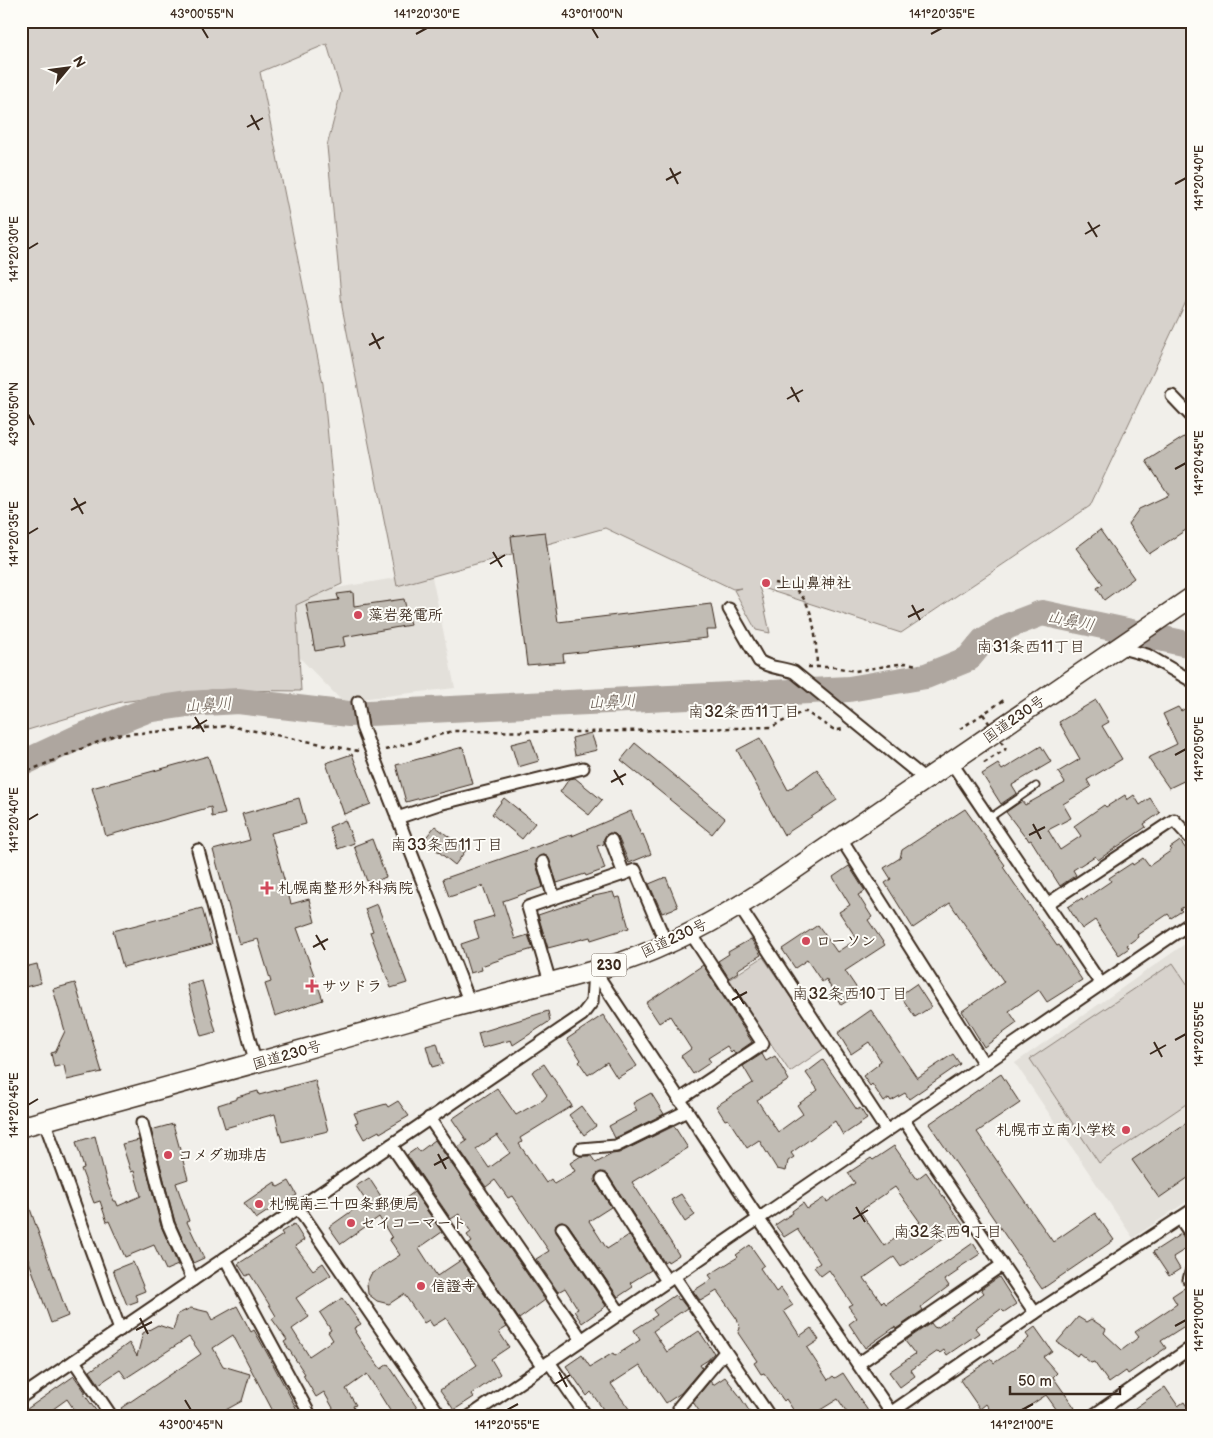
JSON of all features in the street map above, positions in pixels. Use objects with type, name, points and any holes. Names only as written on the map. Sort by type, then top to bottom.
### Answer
[{"type":"highway","name":"国道230号","points":[[21,1126],[256,1064],[594,970],[635,957],[666,943],[739,906],[1192,596]]},
{"type":"street","points":[[1172,396],[1192,417]]},
{"type":"street","points":[[729,609],[759,661],[767,667],[785,668],[794,672],[851,726],[925,779]]},
{"type":"street","points":[[1121,645],[1147,655],[1192,681]]},
{"type":"street","points":[[358,702],[362,727],[372,754],[470,1003]]},
{"type":"street","points":[[951,762],[1101,984]]},
{"type":"street","points":[[397,818],[439,804],[582,768]]},
{"type":"street","points":[[1047,904],[1174,820],[1192,840]]},
{"type":"street","points":[[840,837],[984,1064]]},
{"type":"street","points":[[611,840],[624,874]]},
{"type":"street","points":[[198,850],[256,1064]]},
{"type":"street","points":[[543,862],[554,898]]},
{"type":"street","points":[[550,982],[528,907],[635,870],[666,943]]},
{"type":"street","points":[[739,906],[886,1130]]},
{"type":"street","points":[[468,1417],[1192,922]]},
{"type":"street","points":[[679,1100],[764,1044],[690,932]]},
{"type":"street","points":[[594,970],[758,1218],[858,1364],[890,1415],[1035,1313],[1192,1210]]},
{"type":"street","points":[[21,1397],[582,1014],[592,1002],[594,970]]},
{"type":"street","points":[[582,1149],[616,1146],[687,1111]]},
{"type":"street","points":[[430,1118],[582,1340]]},
{"type":"street","points":[[903,1119],[1035,1313]]},
{"type":"street","points":[[44,1120],[120,1330]]},
{"type":"street","points":[[142,1123],[168,1224],[193,1280]]},
{"type":"street","points":[[391,1145],[546,1364],[587,1417]]},
{"type":"street","points":[[602,1179],[770,1417]]},
{"type":"street","points":[[298,1208],[441,1417]]},
{"type":"street","points":[[1180,1218],[1192,1236]]},
{"type":"street","points":[[562,1228],[620,1313]]},
{"type":"street","points":[[225,1258],[311,1417]]},
{"type":"street","points":[[858,1364],[1002,1265]]},
{"type":"street","points":[[1192,1270],[1189,1280],[1192,1283]]},
{"type":"street","points":[[1091,1417],[1192,1348]]},
{"type":"street","points":[[683,1417],[679,1407],[725,1352]]},
{"type":"street","points":[[74,1361],[112,1417]]},
{"type":"lane","points":[[988,819],[1036,786]]},
{"type":"path","points":[[774,583],[789,586],[797,591],[811,611],[817,667]]},
{"type":"path","points":[[804,667],[834,667],[855,671],[905,663],[919,665]]},
{"type":"path","points":[[960,730],[1004,700]]},
{"type":"path","points":[[21,774],[115,735],[230,726],[372,754],[453,731],[587,732],[771,727],[802,712],[806,712],[834,729],[838,730],[851,726]]},
{"type":"path","points":[[983,714],[1006,749],[984,763]]},
{"type":"shaded area","points":[[21,21],[1192,21],[1192,289],[1090,506],[901,633],[759,587],[770,633],[756,630],[734,590],[741,588],[733,589],[605,528],[397,586],[342,307],[327,146],[341,92],[327,44],[260,72],[323,384],[342,584],[296,605],[301,691],[211,690],[121,702],[21,732]]},
{"type":"shaded area","name":"藻岩発電所","points":[[431,572],[455,688],[342,701],[297,655],[289,596]]},
{"type":"shaded area","name":"札幌市立南小学校","points":[[1192,939],[1192,1198],[1133,1238],[1015,1063]]},
{"type":"shaded area","points":[[763,957],[825,1048],[790,1072],[728,980]]},
{"type":"shaded area","name":"札幌市立南小学校","points":[[1173,963],[1192,991],[1192,1100],[1099,1163],[1030,1059]]},
{"type":"building","points":[[1192,432],[1192,526],[1149,554],[1128,524],[1139,509],[1169,495],[1146,461]]},
{"type":"building","points":[[1100,530],[1134,578],[1104,600],[1097,588],[1103,584],[1076,548]]},
{"type":"building","points":[[545,532],[558,622],[711,604],[716,630],[706,630],[707,638],[563,654],[564,662],[527,665],[511,536]]},
{"type":"building","name":"藻岩発電所","points":[[353,592],[354,606],[404,599],[410,625],[343,637],[345,646],[315,651],[306,604],[339,600],[337,594]]},
{"type":"building","points":[[1096,700],[1109,722],[1102,726],[1122,759],[1087,780],[1091,787],[1063,804],[1071,818],[1048,830],[1060,850],[1081,836],[1074,826],[1104,805],[1106,807],[1125,795],[1127,800],[1134,795],[1140,805],[1150,798],[1160,813],[1144,824],[1146,827],[1098,860],[1095,856],[1073,870],[1076,875],[1060,886],[1031,840],[1029,841],[1025,837],[1006,812],[1022,801],[1025,805],[1065,783],[1058,772],[1080,759],[1059,722]]},
{"type":"building","points":[[1192,705],[1192,777],[1169,788],[1148,758],[1177,744],[1163,714],[1178,707],[1181,711]]},
{"type":"building","points":[[591,733],[597,750],[575,755],[572,738]]},
{"type":"building","points":[[760,738],[788,790],[817,769],[837,800],[784,835],[737,750]]},
{"type":"building","points":[[531,739],[539,761],[518,767],[511,744]]},
{"type":"building","points":[[635,743],[725,818],[712,834],[621,760]]},
{"type":"building","points":[[1041,746],[1051,762],[1012,785],[1017,793],[1001,804],[982,774],[998,764],[1002,770]]},
{"type":"building","points":[[463,747],[473,784],[406,802],[396,765]]},
{"type":"building","points":[[352,754],[371,804],[344,814],[326,763]]},
{"type":"building","points":[[208,756],[225,814],[212,817],[211,807],[106,836],[92,788]]},
{"type":"building","points":[[575,778],[602,800],[589,815],[560,792],[569,779]]},
{"type":"building","points":[[299,798],[306,824],[271,833],[291,904],[309,899],[315,922],[297,928],[323,1000],[275,1016],[265,984],[271,982],[258,939],[239,944],[213,850],[250,840],[242,814]]},
{"type":"building","points":[[504,798],[535,823],[522,839],[492,814]]},
{"type":"building","points":[[965,809],[1082,980],[1047,1002],[1039,990],[1009,1011],[1017,1023],[984,1047],[962,1011],[1004,982],[950,903],[913,928],[885,883],[891,879],[884,868],[900,858],[902,850]]},
{"type":"building","points":[[631,811],[651,854],[629,863],[618,837],[615,834],[609,833],[604,838],[604,844],[597,846],[605,869],[557,883],[548,857],[544,855],[538,857],[536,864],[543,887],[503,901],[515,939],[528,935],[533,949],[498,959],[481,966],[482,970],[470,973],[461,944],[479,938],[474,922],[494,916],[483,886],[449,897],[443,879],[573,834],[572,836]]},
{"type":"building","points":[[345,820],[354,843],[338,849],[329,827]]},
{"type":"building","points":[[435,826],[466,850],[455,865],[424,840]]},
{"type":"building","points":[[372,839],[386,877],[368,884],[354,846]]},
{"type":"building","points":[[1180,841],[1192,857],[1192,902],[1180,909],[1182,911],[1171,918],[1168,914],[1137,935],[1138,937],[1127,945],[1129,948],[1119,955],[1095,920],[1082,929],[1068,907],[1082,898],[1083,900],[1111,881],[1109,878],[1132,863],[1133,865],[1143,858],[1149,866],[1172,850],[1170,848]]},
{"type":"building","points":[[849,866],[865,891],[858,895],[872,917],[868,920],[885,945],[845,971],[860,993],[841,1005],[826,979],[822,982],[807,960],[795,968],[782,949],[818,925],[837,952],[857,939],[839,912],[850,905],[833,877]]},
{"type":"building","points":[[666,877],[678,907],[662,913],[649,884]]},
{"type":"building","points":[[613,892],[615,898],[620,897],[629,928],[591,940],[590,937],[548,948],[538,915],[594,896]]},
{"type":"building","points":[[377,904],[407,983],[391,988],[370,932],[373,931],[365,909]]},
{"type":"building","points":[[202,908],[212,944],[123,967],[113,931]]},
{"type":"building","points":[[751,939],[761,955],[737,970],[738,972],[729,978],[718,961],[729,954],[728,952]]},
{"type":"building","points":[[37,964],[41,983],[25,987],[21,968]]},
{"type":"building","points":[[703,965],[752,1042],[735,1054],[727,1046],[708,1058],[711,1062],[693,1074],[681,1056],[691,1049],[670,1016],[659,1023],[646,1003]]},
{"type":"building","points":[[202,981],[216,1032],[201,1036],[187,985]]},
{"type":"building","points":[[75,983],[102,1072],[67,1080],[64,1065],[54,1067],[51,1053],[55,1052],[65,1031],[53,989]]},
{"type":"building","points":[[916,984],[931,1007],[915,1017],[900,995]]},
{"type":"building","points":[[871,1010],[917,1078],[953,1054],[960,1064],[909,1099],[905,1093],[891,1101],[889,1098],[884,1102],[872,1084],[870,1086],[863,1076],[881,1061],[869,1042],[851,1054],[838,1033]]},
{"type":"building","points":[[548,1011],[550,1021],[513,1045],[511,1040],[482,1048],[478,1033]]},
{"type":"building","points":[[603,1015],[637,1066],[617,1078],[607,1062],[588,1075],[579,1062],[581,1060],[567,1039]]},
{"type":"building","points":[[437,1043],[443,1064],[432,1067],[426,1046]]},
{"type":"building","points":[[762,1054],[766,1061],[775,1056],[789,1080],[757,1100],[778,1132],[803,1114],[797,1105],[818,1090],[806,1073],[823,1060],[857,1110],[860,1108],[867,1119],[843,1135],[835,1121],[791,1153],[794,1157],[788,1161],[786,1171],[777,1169],[759,1140],[747,1148],[728,1119],[725,1120],[716,1106],[753,1083],[743,1066]]},
{"type":"building","points":[[544,1064],[572,1106],[520,1138],[522,1142],[519,1144],[546,1183],[551,1179],[554,1184],[575,1171],[570,1163],[581,1156],[591,1156],[596,1163],[674,1126],[688,1148],[632,1182],[679,1255],[668,1262],[667,1260],[664,1262],[608,1175],[601,1172],[595,1176],[596,1183],[611,1207],[589,1221],[607,1249],[629,1235],[651,1270],[630,1283],[633,1287],[618,1297],[568,1224],[562,1221],[556,1224],[556,1232],[606,1306],[582,1323],[574,1311],[578,1309],[565,1288],[558,1292],[536,1259],[549,1251],[512,1196],[508,1198],[495,1180],[486,1187],[458,1147],[467,1141],[452,1119],[497,1088],[516,1115],[543,1100],[547,1095],[532,1072]],"holes":[[[497,1135],[510,1153],[489,1168],[476,1149]]]},
{"type":"building","points":[[1001,1074],[1020,1103],[977,1132],[1053,1242],[1095,1213],[1114,1240],[1042,1289],[929,1124]]},
{"type":"building","points":[[315,1080],[328,1131],[282,1142],[275,1114],[225,1128],[218,1105],[258,1091],[259,1095]]},
{"type":"building","points":[[651,1093],[664,1114],[615,1138],[609,1126],[637,1111],[633,1103]]},
{"type":"building","points":[[398,1101],[409,1116],[380,1133],[379,1131],[364,1139],[355,1123],[358,1122],[354,1113],[386,1104],[388,1107]]},
{"type":"building","points":[[581,1106],[596,1126],[584,1135],[569,1115]]},
{"type":"building","points":[[1192,1119],[1192,1175],[1159,1198],[1132,1160]]},
{"type":"building","points":[[173,1124],[188,1179],[176,1183],[189,1221],[187,1222],[204,1258],[193,1263],[175,1222],[151,1130]]},
{"type":"building","points":[[95,1136],[106,1180],[114,1201],[116,1201],[118,1206],[141,1196],[134,1171],[131,1172],[122,1144],[139,1140],[161,1226],[178,1265],[166,1270],[154,1245],[125,1257],[109,1221],[107,1222],[100,1201],[94,1203],[81,1169],[84,1168],[76,1142]]},
{"type":"building","points":[[435,1140],[545,1300],[519,1319],[468,1245],[472,1242],[467,1235],[471,1232],[459,1214],[451,1219],[407,1155],[417,1148],[419,1152]]},
{"type":"building","points":[[894,1146],[917,1179],[926,1172],[963,1225],[901,1267],[894,1257],[864,1278],[882,1303],[884,1301],[886,1304],[973,1243],[980,1254],[957,1269],[958,1271],[945,1280],[949,1286],[921,1307],[923,1310],[865,1348],[849,1324],[857,1318],[848,1306],[852,1304],[829,1270],[821,1276],[814,1267],[820,1263],[797,1229],[784,1237],[775,1225],[793,1213],[792,1211],[803,1203],[807,1209],[824,1198],[827,1202],[855,1183],[848,1173],[871,1158],[873,1160]],"holes":[[[895,1187],[920,1222],[884,1246],[860,1211]]]},
{"type":"building","points":[[369,1178],[390,1210],[414,1192],[442,1232],[419,1248],[437,1276],[461,1260],[507,1327],[499,1332],[509,1347],[491,1359],[500,1374],[472,1394],[474,1397],[454,1410],[440,1390],[477,1365],[446,1318],[433,1326],[429,1320],[424,1323],[404,1294],[389,1304],[377,1301],[368,1294],[367,1283],[371,1274],[400,1255],[389,1239],[392,1238],[379,1217],[341,1244],[329,1227],[366,1201],[356,1186]]},
{"type":"building","points":[[289,1181],[297,1195],[256,1219],[244,1203],[275,1182],[278,1187]]},
{"type":"building","points":[[21,1189],[23,1189],[68,1316],[51,1323],[21,1239]]},
{"type":"building","points":[[681,1194],[695,1215],[685,1222],[671,1200]]},
{"type":"building","points":[[294,1224],[304,1240],[295,1246],[313,1270],[323,1263],[331,1275],[296,1298],[309,1317],[292,1329],[309,1356],[333,1340],[328,1332],[331,1330],[320,1313],[342,1298],[361,1324],[354,1328],[355,1332],[368,1352],[381,1369],[388,1364],[423,1417],[394,1417],[367,1374],[346,1389],[356,1405],[353,1406],[355,1411],[346,1417],[338,1417],[324,1392],[316,1397],[303,1375],[305,1374],[284,1342],[287,1340],[272,1319],[276,1316],[250,1274],[246,1276],[238,1264],[283,1235],[281,1232]]},
{"type":"building","points":[[1181,1234],[1189,1247],[1173,1257],[1180,1269],[1169,1276],[1153,1252]]},
{"type":"building","points":[[750,1245],[764,1265],[760,1268],[776,1292],[781,1288],[793,1305],[784,1311],[800,1336],[811,1328],[819,1340],[807,1348],[828,1380],[833,1376],[835,1378],[843,1373],[872,1417],[850,1417],[838,1399],[817,1412],[820,1417],[798,1417],[786,1399],[784,1401],[764,1373],[761,1374],[754,1363],[757,1361],[738,1333],[740,1328],[737,1319],[717,1291],[700,1300],[693,1291],[712,1279],[709,1275],[738,1257],[736,1255]]},
{"type":"building","points":[[133,1262],[145,1291],[135,1295],[138,1301],[127,1305],[113,1270]]},
{"type":"building","points":[[999,1277],[1016,1304],[1004,1312],[1001,1309],[975,1328],[979,1333],[947,1355],[944,1350],[940,1353],[938,1351],[911,1370],[915,1376],[900,1387],[889,1372],[915,1354],[905,1341],[931,1323],[937,1328],[984,1293],[981,1289]]},
{"type":"building","points":[[1184,1288],[1192,1300],[1192,1340],[1183,1327],[1161,1341],[1166,1348],[1128,1374],[1126,1371],[1109,1383],[1094,1362],[1091,1363],[1079,1353],[1077,1356],[1057,1342],[1078,1317],[1086,1322],[1091,1319],[1106,1329],[1104,1333],[1122,1350],[1139,1337],[1135,1332],[1177,1304],[1172,1296]]},
{"type":"building","points":[[675,1295],[687,1308],[653,1331],[667,1352],[699,1331],[714,1353],[700,1365],[702,1368],[681,1393],[666,1403],[640,1365],[611,1384],[635,1417],[605,1417],[607,1415],[591,1392],[587,1396],[566,1366],[582,1355],[590,1367],[613,1353],[615,1356],[640,1340],[634,1330],[657,1315],[653,1310]]},
{"type":"building","points":[[237,1306],[251,1332],[254,1330],[301,1417],[276,1417],[233,1335],[213,1348],[223,1366],[250,1374],[242,1401],[213,1417],[127,1417],[121,1408],[201,1354],[189,1337],[126,1378],[120,1370],[99,1384],[90,1371],[129,1343],[137,1356],[143,1333],[158,1325],[173,1330],[178,1314],[191,1308],[208,1312],[212,1320]]},
{"type":"building","points":[[1035,1327],[1052,1351],[1043,1357],[1057,1373],[1053,1377],[1075,1408],[1062,1417],[1046,1395],[1022,1411],[1025,1417],[995,1417],[986,1404],[980,1409],[960,1380],[991,1359],[994,1363],[1018,1347],[1029,1338],[1026,1334]]},
{"type":"building","points":[[74,1376],[97,1412],[90,1417],[79,1417],[67,1399],[49,1412],[52,1417],[33,1417],[27,1409]]},
{"type":"building","points":[[725,1377],[753,1417],[703,1417],[693,1402],[710,1381],[713,1385]]},
{"type":"building","points":[[1165,1387],[1178,1406],[1184,1402],[1192,1417],[1122,1417]]},
{"type":"waterway","name":"山鼻川","points":[[21,764],[79,737],[147,710],[188,704],[238,701],[349,714],[849,689],[926,676],[968,659],[983,641],[1008,626],[1042,613],[1192,645]]},
{"type":"place","name":"上山鼻神社","points":[[766,583]]},
{"type":"place","name":"藻岩発電所","points":[[358,615]]},
{"type":"place","name":"札幌南整形外科病院","points":[[267,888]]},
{"type":"place","name":"ローソン","points":[[806,941]]},
{"type":"place","name":"サツドラ","points":[[312,986]]},
{"type":"place","name":"札幌市立南小学校","points":[[1126,1130]]},
{"type":"place","name":"コメダ珈琲店","points":[[168,1155]]},
{"type":"place","name":"札幌南三十四条郵便局","points":[[259,1204]]},
{"type":"place","name":"セイコーマート","points":[[351,1223]]},
{"type":"place","name":"信證寺","points":[[421,1286]]},
{"type":"district","name":"南31条西11丁目","points":[[1031,646]]},
{"type":"district","name":"南32条西11丁目","points":[[744,711]]},
{"type":"district","name":"南33条西11丁目","points":[[447,844]]},
{"type":"district","name":"南32条西10丁目","points":[[850,993]]},
{"type":"district","name":"南32条西9丁目","points":[[948,1231]]}]
